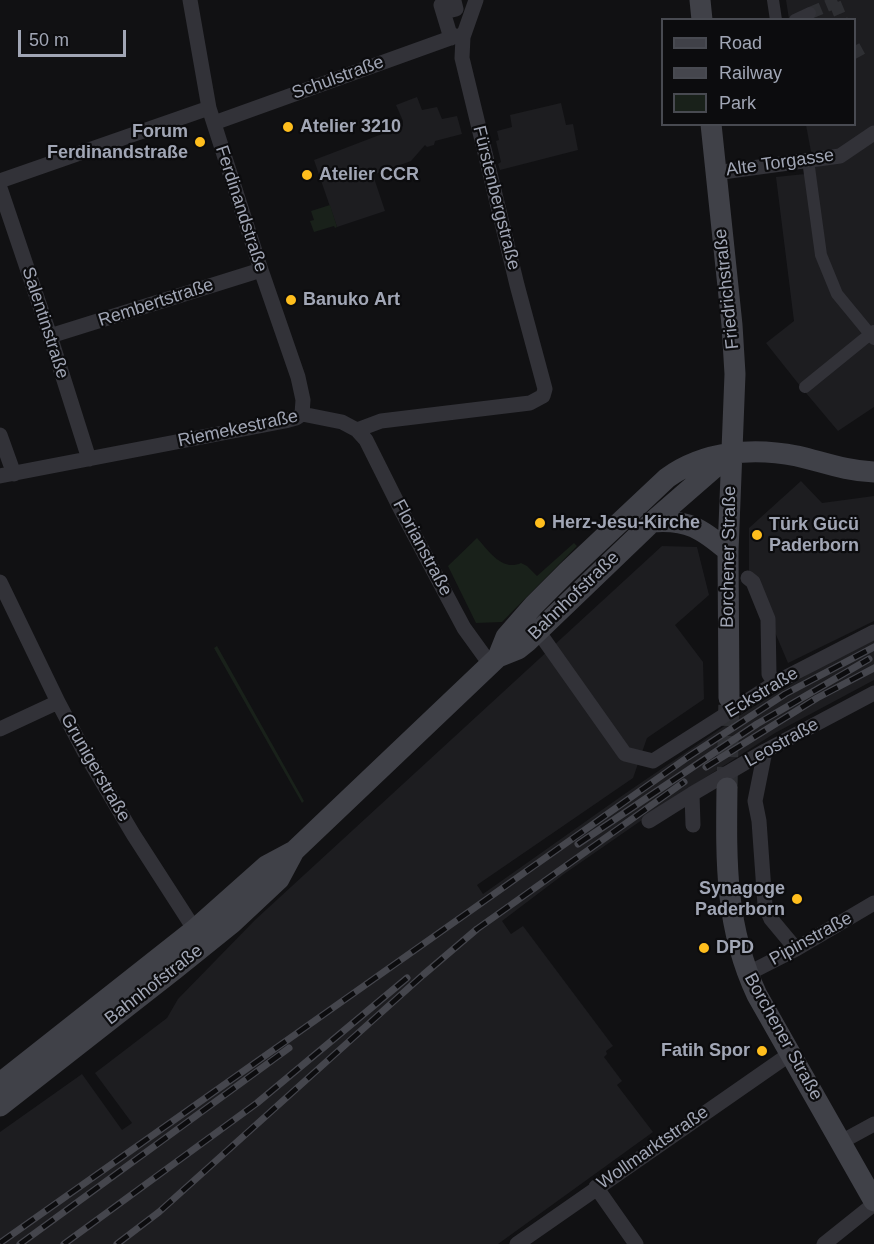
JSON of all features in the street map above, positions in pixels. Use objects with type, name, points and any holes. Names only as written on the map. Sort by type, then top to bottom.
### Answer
[{"type":"main road","points":[[700,0],[702,18]]},
{"type":"main road","name":"Friedrichstraße","points":[[711,126],[734,349],[735,391],[732,453]]},
{"type":"main road","points":[[732,453],[794,456],[840,469],[874,472]]},
{"type":"main road","name":"Bahnhofstraße","points":[[0,1106],[200,937],[266,866],[294,851],[494,661],[518,649],[652,522],[732,453]]},
{"type":"main road","name":"Bahnhofstraße","points":[[494,661],[506,637],[534,605],[668,477],[684,466],[732,453]]},
{"type":"main road","name":"Borchener Straße","points":[[729,698],[728,552],[732,453]]},
{"type":"main road","points":[[652,522],[674,521],[695,526],[728,552]]},
{"type":"main road","name":"Borchener Straße","points":[[727,789],[729,894],[734,932],[747,974],[874,1203]]},
{"type":"main road","name":"Bahnhofstraße","points":[[0,1083],[200,937]]},
{"type":"street","name":"Ferdinandstraße","points":[[190,0],[209,108],[298,377],[303,400],[302,414]]},
{"type":"street","name":"Fürstenbergstraße","points":[[457,38],[476,0]]},
{"type":"street","points":[[774,0],[776,18]]},
{"type":"street","name":"Fürstenbergstraße","points":[[357,430],[381,421],[530,403],[543,396],[545,389],[457,38],[446,6]]},
{"type":"street","points":[[799,18],[810,13]]},
{"type":"street","name":"Schulstraße","points":[[214,123],[457,38]]},
{"type":"street","points":[[0,180],[209,108]]},
{"type":"street","name":"Alte Torgasse","points":[[715,173],[840,156],[874,133]]},
{"type":"street","points":[[806,387],[873,335],[837,294],[821,255],[808,160]]},
{"type":"street","name":"Salentinstraße","points":[[0,188],[89,459]]},
{"type":"street","name":"Rembertstraße","points":[[50,336],[261,270]]},
{"type":"street","name":"Riemekestraße","points":[[7,475],[285,421],[302,414],[342,422],[357,430]]},
{"type":"street","name":"Florianstraße","points":[[357,430],[366,440],[464,628],[494,661]]},
{"type":"street","points":[[0,435],[7,475]]},
{"type":"street","points":[[748,578],[753,582],[768,619],[769,674],[775,683]]},
{"type":"street","name":"Grunigerstraße","points":[[0,582],[58,702],[129,828],[200,937]]},
{"type":"street","name":"Eckstraße","points":[[538,631],[626,754],[653,761],[775,683],[874,632]]},
{"type":"street","name":"Leostraße","points":[[649,821],[765,751],[874,693]]},
{"type":"street","points":[[0,729],[58,702]]},
{"type":"street","points":[[765,751],[755,801],[759,820],[765,905],[771,919],[796,949]]},
{"type":"street","points":[[692,794],[693,825]]},
{"type":"street","name":"Pipinstraße","points":[[747,974],[796,949],[874,903]]},
{"type":"street","name":"Wollmarktstraße","points":[[517,1244],[790,1054]]},
{"type":"street","points":[[841,1142],[874,1124]]},
{"type":"street","points":[[596,1187],[636,1244]]},
{"type":"street","points":[[824,1244],[874,1203]]},
{"type":"shaded area","points":[[786,0],[874,0],[874,407],[838,431],[766,343],[794,321],[776,177],[815,173],[806,126],[856,126],[856,18],[789,18]]},
{"type":"shaded area","points":[[417,97],[422,110],[437,107],[442,119],[457,116],[462,134],[435,141],[434,145],[427,147],[425,145],[411,161],[373,175],[385,211],[337,227],[314,160],[403,126],[396,105]]},
{"type":"shaded area","points":[[561,103],[566,125],[573,124],[578,150],[500,170],[497,131],[512,127],[510,115]]},
{"type":"shaded area","points":[[801,481],[822,503],[874,496],[874,621],[788,663],[749,571],[749,528]]},
{"type":"shaded area","points":[[662,546],[697,547],[709,595],[675,625],[703,662],[704,699],[647,738],[633,778],[477,885],[483,894],[748,710],[825,664],[874,639],[874,680],[775,733],[681,793],[564,874],[502,921],[511,934],[523,926],[613,1046],[606,1051],[607,1054],[604,1057],[622,1081],[617,1085],[653,1132],[498,1244],[0,1244],[0,1132],[82,1074],[122,1130],[132,1123],[95,1073],[167,1018],[178,999],[255,920]]},
{"type":"green space","points":[[330,205],[337,227],[314,232],[310,221],[314,220],[311,211]]},
{"type":"green space","points":[[477,538],[491,554],[502,562],[508,565],[521,563],[537,576],[574,543],[577,546],[502,622],[476,623],[448,566]]},
{"type":"green space","points":[[217,646],[304,801],[302,803],[214,648]]},
{"type":"tunnel","points":[[810,13],[841,0]]},
{"type":"tunnel","points":[[835,3],[841,18]]},
{"type":"tunnel","points":[[856,50],[860,57]]},
{"type":"tunnel","points":[[727,788],[729,698]]},
{"type":"railway","points":[[0,1243],[688,757],[785,694],[874,647]]},
{"type":"railway","points":[[578,844],[757,724],[869,659]]},
{"type":"railway","points":[[706,767],[817,698],[874,668]]},
{"type":"railway","points":[[117,1244],[159,1212],[477,929],[684,782]]},
{"type":"railway","points":[[64,1244],[257,1103],[407,978]]},
{"type":"railway","points":[[20,1244],[289,1048]]},
{"type":"place","name":"Atelier 3210","points":[[288,127]]},
{"type":"place","name":"Forum Ferdinandstraße","points":[[200,142]]},
{"type":"place","name":"Atelier CCR","points":[[307,175]]},
{"type":"place","name":"Banuko Art","points":[[291,300]]},
{"type":"place","name":"Herz-Jesu-Kirche","points":[[540,523]]},
{"type":"place","name":"Türk Gücü Paderborn","points":[[757,535]]},
{"type":"place","name":"Synagoge Paderborn","points":[[797,899]]},
{"type":"place","name":"DPD","points":[[704,948]]},
{"type":"place","name":"Fatih Spor","points":[[762,1051]]}]
